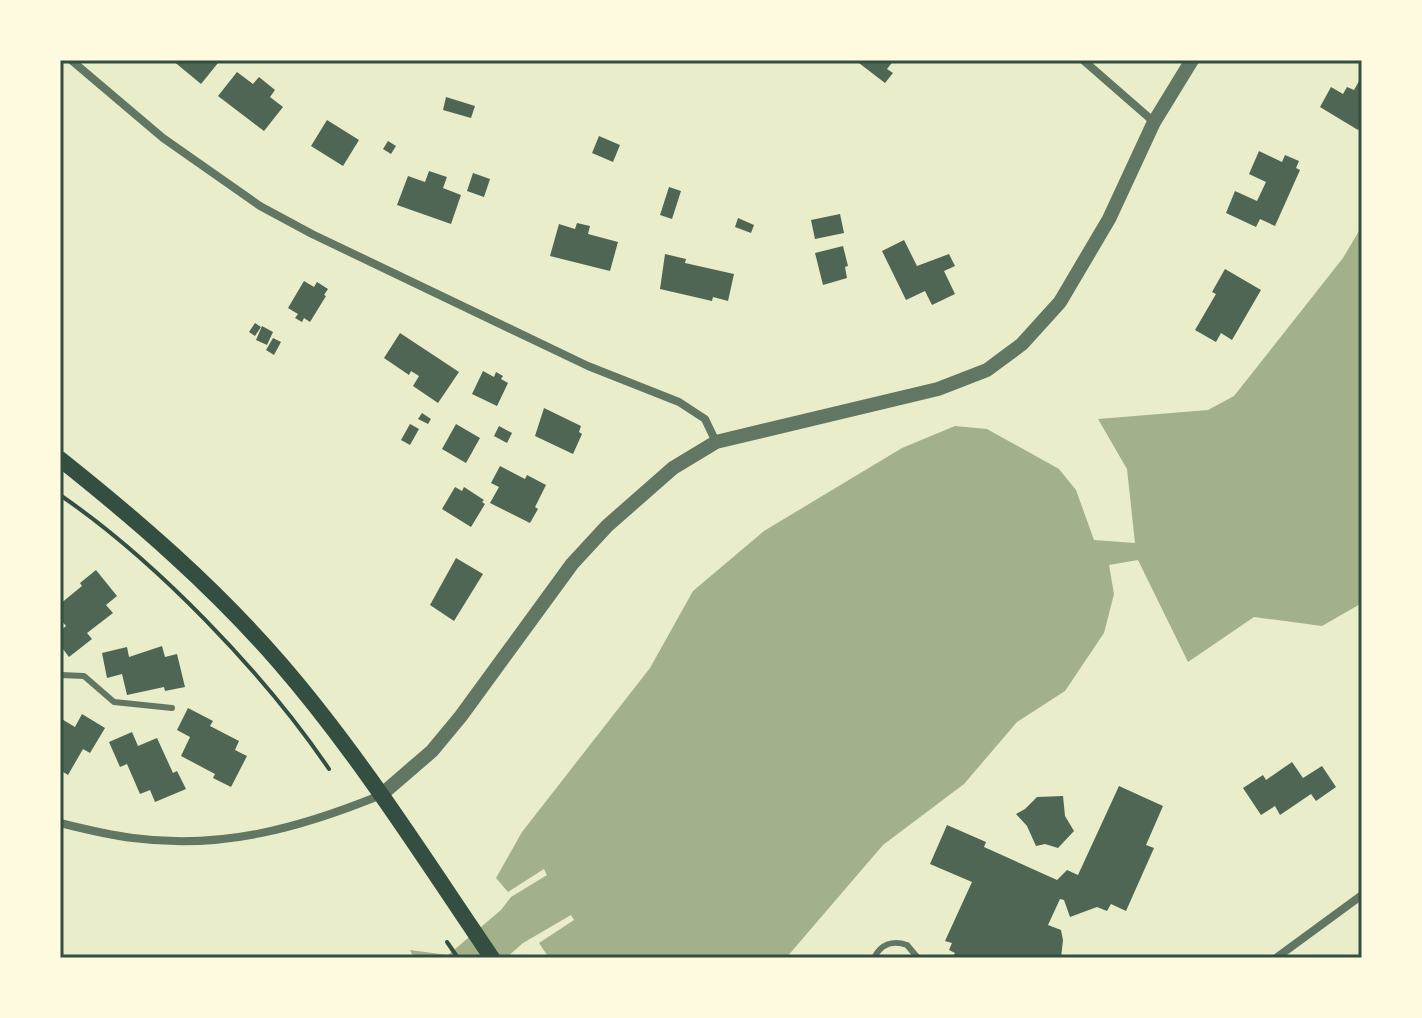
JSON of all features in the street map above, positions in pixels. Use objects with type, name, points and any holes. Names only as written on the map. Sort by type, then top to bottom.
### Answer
[{"type":"main road","points":[[60,459],[200,578],[298,685],[381,795],[492,958]]},
{"type":"street","points":[[71,60],[163,138],[260,206],[588,366],[679,402],[705,419],[716,442]]},
{"type":"street","points":[[1083,60],[1154,122]]},
{"type":"street","points":[[60,823],[134,838],[222,840],[297,826],[381,795],[432,751],[485,686],[572,564],[607,526],[673,468],[716,442],[938,389],[987,370],[1022,344],[1060,302],[1109,219],[1154,122],[1192,60]]},
{"type":"street","points":[[1276,958],[1362,895]]},
{"type":"lane","points":[[60,675],[84,676],[114,702],[172,708]]},
{"type":"lane","points":[[874,958],[879,950],[892,942],[907,945],[918,958]]},
{"type":"path","points":[[60,495],[149,567],[229,646],[312,744],[329,769]]},
{"type":"path","points":[[447,942],[458,958]]},
{"type":"shaded area","points":[[1362,226],[1362,603],[1322,626],[1254,617],[1188,662],[1138,560],[1109,565],[1114,594],[1104,633],[1065,691],[1017,722],[964,784],[883,845],[786,958],[549,958],[539,943],[574,920],[571,915],[523,943],[506,958],[414,958],[410,950],[448,955],[501,910],[511,897],[547,875],[544,869],[508,892],[496,878],[522,832],[650,668],[693,591],[764,531],[902,448],[955,426],[987,429],[1059,469],[1076,490],[1094,540],[1135,543],[1127,469],[1098,419],[1208,410],[1234,396],[1343,258]]},
{"type":"building","points":[[172,60],[214,60],[218,63],[201,84]]},
{"type":"building","points":[[855,60],[894,60],[887,69],[893,73],[885,83]]},
{"type":"building","points":[[237,72],[253,84],[259,77],[275,90],[270,97],[283,107],[264,131],[218,96]]},
{"type":"building","points":[[1362,76],[1362,124],[1358,130],[1320,107],[1331,87],[1343,94],[1347,87],[1354,90]]},
{"type":"building","points":[[446,97],[475,106],[471,118],[443,110]]},
{"type":"building","points":[[327,120],[359,140],[343,166],[311,146]]},
{"type":"building","points":[[599,136],[620,145],[613,162],[592,153]]},
{"type":"building","points":[[388,141],[396,146],[391,154],[383,149]]},
{"type":"building","points":[[1259,151],[1282,162],[1285,155],[1299,161],[1296,168],[1300,170],[1275,226],[1260,219],[1256,227],[1226,213],[1235,191],[1257,201],[1266,182],[1249,174]]},
{"type":"building","points":[[429,171],[447,177],[443,188],[461,195],[451,224],[397,205],[408,176],[425,182]]},
{"type":"building","points":[[473,173],[490,179],[484,197],[467,191]]},
{"type":"building","points":[[669,187],[681,191],[672,219],[660,215]]},
{"type":"building","points":[[840,214],[844,233],[815,239],[811,220]]},
{"type":"building","points":[[738,218],[754,225],[751,233],[735,227]]},
{"type":"building","points":[[577,223],[590,226],[588,234],[618,242],[610,271],[550,256],[559,224],[575,229]]},
{"type":"building","points":[[904,240],[917,266],[949,254],[955,266],[944,271],[955,294],[932,305],[925,291],[906,300],[882,251]]},
{"type":"building","points":[[843,246],[848,266],[845,267],[847,278],[823,285],[815,253]]},
{"type":"building","points":[[665,254],[686,259],[685,263],[734,274],[728,301],[713,297],[712,301],[660,289]]},
{"type":"building","points":[[1225,269],[1261,290],[1232,340],[1221,333],[1216,342],[1195,330],[1216,294],[1212,292]]},
{"type":"building","points":[[304,281],[314,287],[317,282],[328,289],[310,322],[295,318],[298,314],[288,308]]},
{"type":"building","points":[[255,323],[261,327],[255,336],[249,332]]},
{"type":"building","points":[[262,326],[273,332],[267,345],[256,340]]},
{"type":"building","points":[[400,333],[459,372],[438,403],[413,386],[419,376],[411,371],[409,375],[384,358]]},
{"type":"building","points":[[273,338],[281,342],[274,355],[266,350]]},
{"type":"building","points":[[483,371],[494,377],[496,372],[508,383],[497,406],[472,394]]},
{"type":"building","points":[[544,408],[581,426],[579,432],[582,434],[573,454],[535,436]]},
{"type":"building","points":[[422,413],[431,419],[428,424],[418,419]]},
{"type":"building","points":[[410,424],[419,429],[410,445],[401,440]]},
{"type":"building","points":[[456,424],[480,438],[466,463],[442,449]]},
{"type":"building","points":[[499,426],[512,433],[507,443],[494,436]]},
{"type":"building","points":[[500,466],[525,479],[527,475],[546,485],[530,523],[490,503],[499,487],[491,483]]},
{"type":"building","points":[[455,487],[462,491],[464,487],[484,500],[482,502],[485,504],[471,527],[442,509]]},
{"type":"building","points":[[456,558],[483,574],[454,621],[430,605]]},
{"type":"building","points":[[96,570],[117,596],[106,605],[113,613],[87,633],[92,639],[69,657],[60,645],[60,631],[66,626],[60,619],[60,604]]},
{"type":"building","points":[[162,646],[165,657],[177,654],[185,687],[165,691],[164,687],[127,695],[122,674],[107,678],[102,653],[127,647],[129,657]]},
{"type":"building","points":[[188,708],[213,721],[210,726],[239,741],[235,750],[247,756],[231,787],[213,778],[215,774],[181,756],[190,737],[177,730]]},
{"type":"building","points":[[82,714],[105,728],[90,753],[83,749],[68,775],[60,770],[60,718],[75,727]]},
{"type":"building","points":[[132,732],[138,746],[157,738],[173,773],[177,771],[186,789],[155,802],[150,790],[140,794],[127,764],[120,767],[109,742]]},
{"type":"building","points":[[1292,762],[1303,778],[1322,766],[1336,787],[1316,801],[1311,794],[1280,815],[1275,806],[1261,815],[1243,788],[1263,775],[1266,780]]},
{"type":"building","points":[[1119,786],[1163,806],[1146,845],[1154,848],[1126,911],[1111,904],[1107,911],[1097,907],[1070,917],[1064,900],[1060,899],[1048,925],[1061,930],[1061,958],[952,958],[955,953],[949,950],[952,943],[945,941],[972,882],[930,864],[947,825],[986,842],[984,847],[1057,880],[1067,870],[1078,875]]},
{"type":"building","points":[[1063,796],[1065,816],[1074,831],[1058,848],[1045,844],[1036,846],[1027,826],[1016,814],[1037,797]]}]
